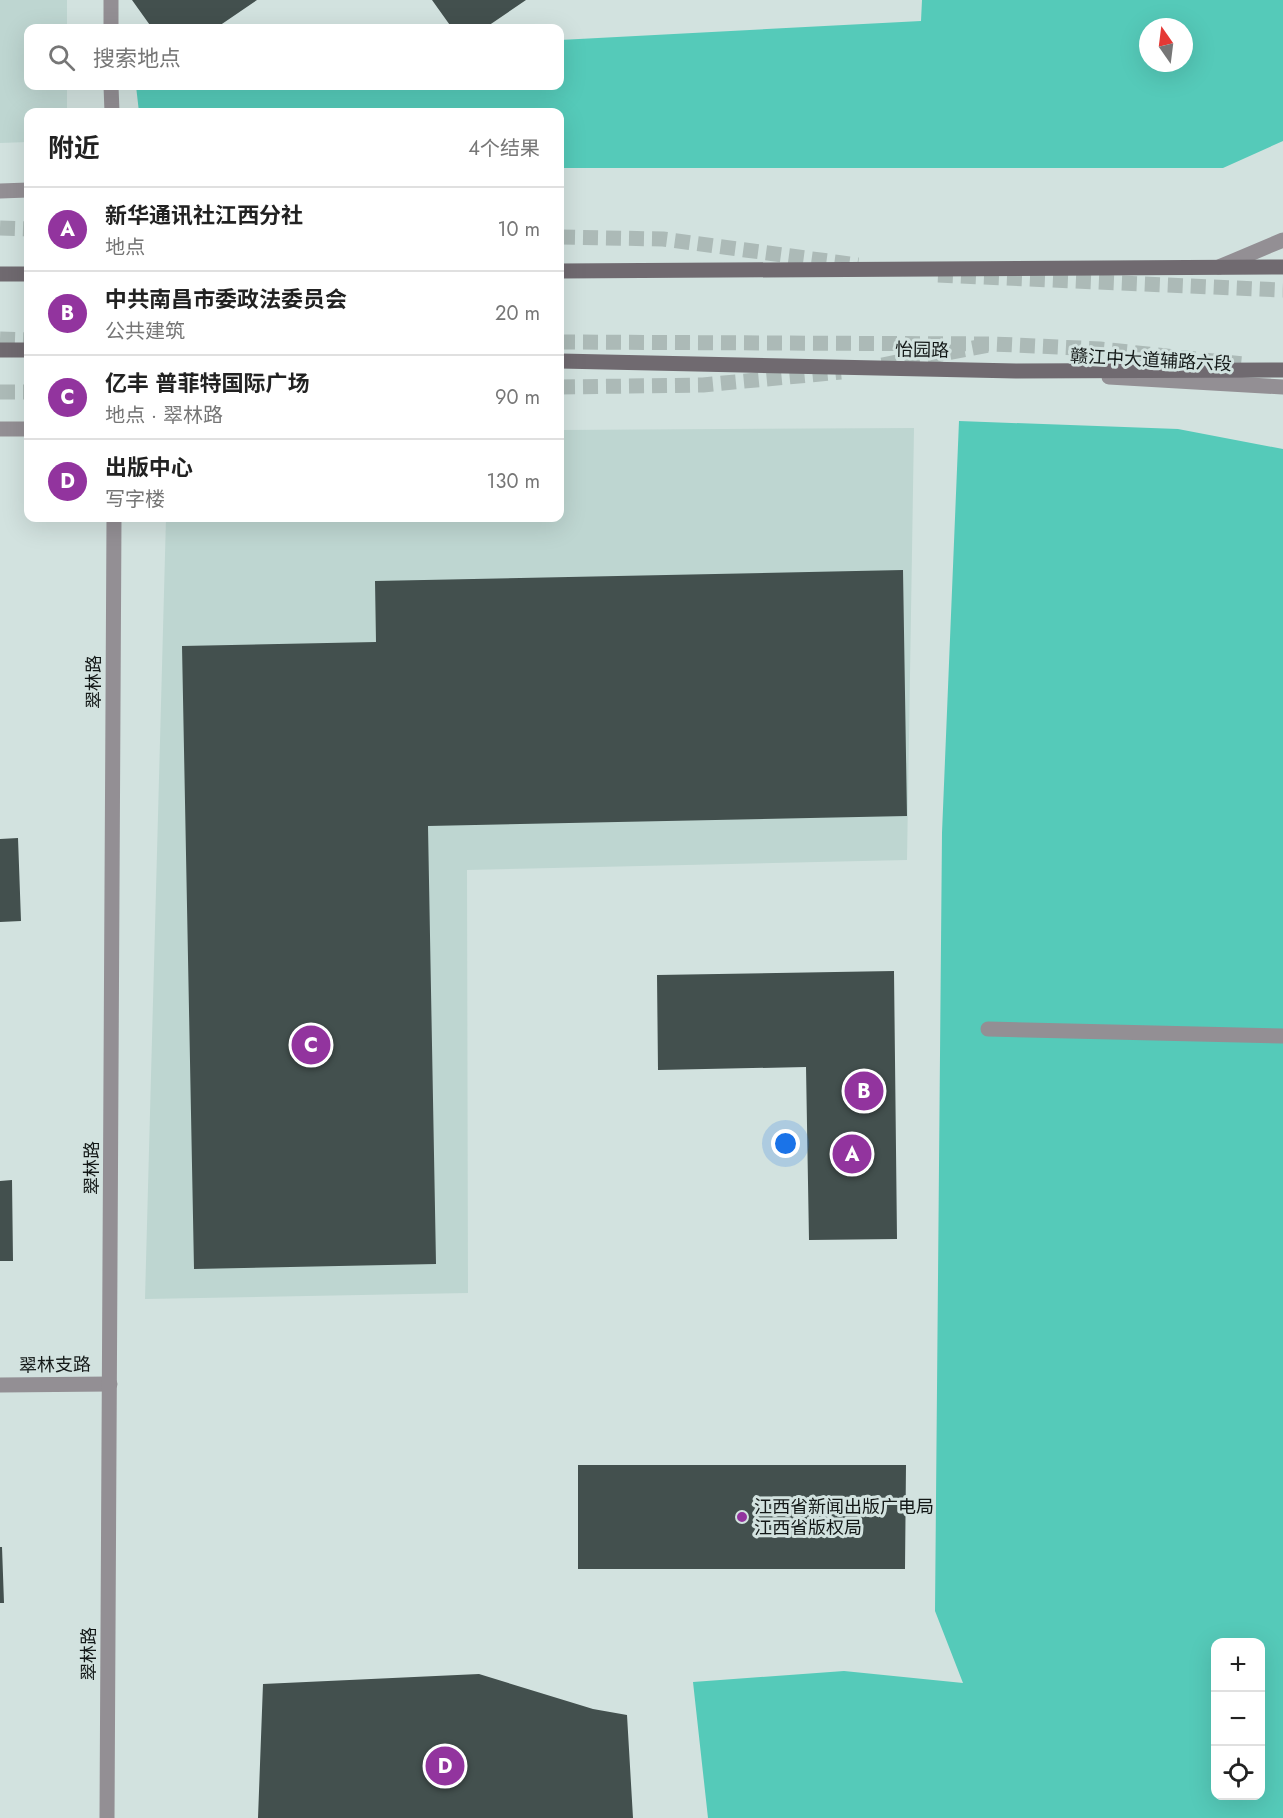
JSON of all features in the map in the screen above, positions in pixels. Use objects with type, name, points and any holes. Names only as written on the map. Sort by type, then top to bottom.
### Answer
[{"type":"main road","points":[[564,271],[1283,267]]},
{"type":"main road","points":[[0,274],[24,274]]},
{"type":"main road","points":[[0,350],[24,350]]},
{"type":"main road","name":"怡园路","points":[[564,361],[1016,371],[1283,370]]},
{"type":"street","points":[[111,0],[111,24]]},
{"type":"street","points":[[111,90],[112,108]]},
{"type":"street","points":[[0,191],[24,190]]},
{"type":"street","points":[[1219,267],[1283,240]]},
{"type":"street","name":"赣江中大道辅路六段","points":[[1016,371],[1283,387]]},
{"type":"street","points":[[0,429],[24,429]]},
{"type":"street","name":"翠林路","points":[[107,1818],[114,522]]},
{"type":"street","points":[[988,1029],[1283,1036]]},
{"type":"street","name":"翠林支路","points":[[0,1385],[110,1384]]},
{"type":"shaded area","points":[[0,0],[67,0],[67,24],[24,24],[24,90],[67,90],[67,108],[24,108],[24,142],[0,143]]},
{"type":"shaded area","points":[[914,428],[907,860],[467,870],[468,1293],[145,1299],[166,522],[564,522],[564,430]]},
{"type":"green space","points":[[922,0],[1283,0],[1283,141],[1223,168],[564,168],[564,108],[139,108],[136,90],[564,90],[564,40],[921,21]]},
{"type":"green space","points":[[959,421],[1178,429],[1283,449],[1283,1818],[708,1818],[693,1682],[844,1671],[963,1683],[935,1611],[942,833]]},
{"type":"building","points":[[132,0],[257,0],[222,24],[149,24]]},
{"type":"building","points":[[432,0],[526,0],[491,24],[449,24]]},
{"type":"building","points":[[903,570],[907,816],[428,826],[436,1264],[194,1269],[182,646],[376,642],[375,581]]},
{"type":"building","points":[[18,838],[21,921],[0,922],[0,839]]},
{"type":"building","points":[[894,971],[897,1239],[809,1240],[806,1067],[658,1070],[657,975]]},
{"type":"building","points":[[12,1180],[13,1261],[0,1261],[0,1181]]},
{"type":"building","name":"江西省新闻出版广电局 江西省版权局","points":[[578,1465],[906,1465],[905,1569],[578,1569]]},
{"type":"building","points":[[0,1547],[2,1547],[4,1603],[0,1603]]},
{"type":"building","points":[[479,1674],[593,1709],[627,1715],[633,1818],[258,1818],[263,1684]]},
{"type":"tunnel","points":[[0,228],[24,229]]},
{"type":"tunnel","points":[[564,237],[663,239],[858,265]]},
{"type":"tunnel","points":[[938,275],[1283,290]]},
{"type":"tunnel","points":[[0,339],[24,340]]},
{"type":"tunnel","points":[[564,342],[994,344],[1100,349],[1243,364]]},
{"type":"tunnel","points":[[882,365],[994,344]]},
{"type":"tunnel","points":[[564,387],[703,385],[841,372]]},
{"type":"tunnel","points":[[0,392],[24,392]]},
{"type":"place","name":"亿丰 普菲特国际广场","points":[[311,1045]]},
{"type":"place","name":"中共南昌市委政法委员会","points":[[864,1091]]},
{"type":"place","name":"新华通讯社江西分社","points":[[852,1154]]},
{"type":"place","name":"江西省新闻出版广电局 江西省版权局","points":[[742,1517]]},
{"type":"place","name":"出版中心","points":[[445,1766]]}]
